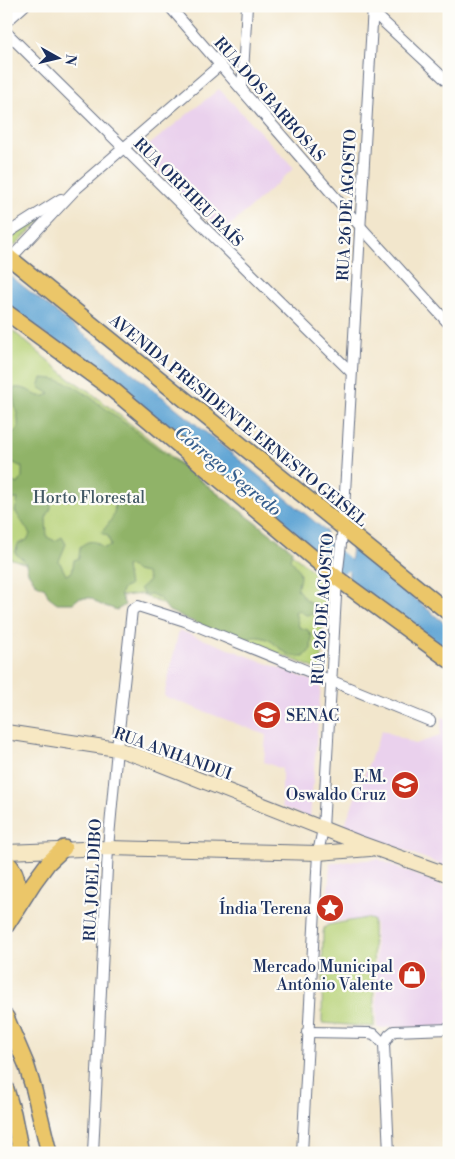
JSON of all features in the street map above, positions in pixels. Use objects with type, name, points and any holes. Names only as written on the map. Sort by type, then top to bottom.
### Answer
[{"type":"main road","name":"AVENIDA PRESIDENTE ERNESTO GEISEL","points":[[8,258],[342,534],[449,613]]},
{"type":"main road","points":[[6,312],[113,390],[338,575],[449,660]]},
{"type":"main road","points":[[6,926],[48,863],[64,848]]},
{"type":"main road","points":[[6,861],[16,874],[17,883],[17,894],[13,903],[6,908]]},
{"type":"main road","points":[[6,1017],[26,1064],[49,1153]]},
{"type":"main road","points":[[6,1089],[21,1153]]},
{"type":"street","points":[[6,22],[24,6]]},
{"type":"street","name":"RUA DOS BARBOSAS","points":[[169,6],[360,226],[449,324]]},
{"type":"street","points":[[242,90],[247,6]]},
{"type":"street","points":[[373,9],[449,83]]},
{"type":"street","name":"RUA 26 DE AGOSTO","points":[[302,1153],[318,853],[323,829],[373,9]]},
{"type":"street","name":"RUA ORPHEU BAÍS","points":[[6,32],[351,372]]},
{"type":"street","points":[[8,258],[76,189],[220,64]]},
{"type":"street","points":[[6,234],[76,189]]},
{"type":"street","name":"RUA JOEL DIBO","points":[[93,1153],[108,848],[116,749],[132,610],[138,606],[165,614],[332,681]]},
{"type":"street","points":[[332,681],[430,721]]},
{"type":"street","name":"RUA ANHANDUI","points":[[6,732],[116,749],[147,759],[323,829],[449,875]]},
{"type":"street","points":[[6,852],[64,848],[108,848],[318,853],[378,848]]},
{"type":"street","points":[[389,1153],[384,1044],[389,1035],[394,1031],[449,1029]]},
{"type":"street","points":[[307,1032],[369,1032],[374,1034],[384,1044]]},
{"type":"shaded area","points":[[219,89],[294,168],[222,233],[139,153]]},
{"type":"shaded area","name":"SENAC","points":[[179,630],[321,684],[310,818],[282,807],[282,769],[264,762],[266,735],[164,696]]},
{"type":"shaded area","name":"E.M. Oswaldo Cruz","points":[[442,717],[449,719],[449,868],[344,826],[382,730],[415,744],[440,736]]},
{"type":"shaded area","name":"Mercado Municipal Antônio Valente","points":[[378,859],[449,889],[449,1026],[377,1028],[375,923],[370,920],[345,920],[326,924],[330,863]]},
{"type":"green space","points":[[40,214],[44,218],[6,253],[6,243]]},
{"type":"green space","name":"Horto Florestal","points":[[6,325],[70,379],[89,391],[291,552],[325,582],[321,671],[186,615],[141,594],[123,596],[6,557]]},
{"type":"green space","name":"Horto Florestal","points":[[42,378],[62,381],[78,389],[292,550],[290,559],[300,573],[297,589],[306,600],[314,605],[314,614],[306,615],[299,610],[295,612],[299,627],[308,630],[312,637],[311,649],[304,657],[289,654],[265,638],[253,637],[239,642],[169,611],[159,598],[151,594],[144,595],[140,588],[149,581],[146,573],[136,571],[130,566],[126,567],[129,586],[124,588],[120,594],[125,605],[117,610],[99,604],[91,598],[79,598],[73,603],[57,603],[48,596],[45,588],[35,583],[28,572],[25,561],[15,553],[18,544],[27,540],[30,534],[15,511],[18,499],[6,500],[6,480],[18,484],[22,478],[22,467],[14,463],[6,464],[6,444],[10,436],[18,429],[14,388],[26,389],[40,396],[50,394],[39,387]],"holes":[[[75,490],[79,495],[90,493],[94,499],[99,496],[105,500],[113,499],[114,513],[101,533],[108,536],[111,546],[103,548],[94,542],[83,545],[80,547],[79,558],[74,560],[72,572],[66,575],[59,561],[66,544],[62,537],[55,541],[47,537],[46,518],[51,508],[51,500],[60,500]]]},
{"type":"green space","points":[[366,918],[373,920],[374,1027],[322,1023],[324,928],[328,925]]},
{"type":"water","name":"Córrego Segredo","points":[[9,275],[165,399],[326,531],[321,553],[292,534],[136,406],[6,304],[6,278]]},
{"type":"water","points":[[352,547],[449,627],[449,655],[348,582]]},
{"type":"waterway","name":"Córrego Segredo","points":[[303,533],[342,564]]},
{"type":"waterway","name":"Córrego Segredo","points":[[342,564],[352,572]]},
{"type":"place","name":"SENAC","points":[[267,715]]},
{"type":"place","name":"E.M. Oswaldo Cruz","points":[[405,785]]},
{"type":"place","name":"Índia Terena","points":[[330,908]]},
{"type":"place","name":"Mercado Municipal Antônio Valente","points":[[412,975]]}]
